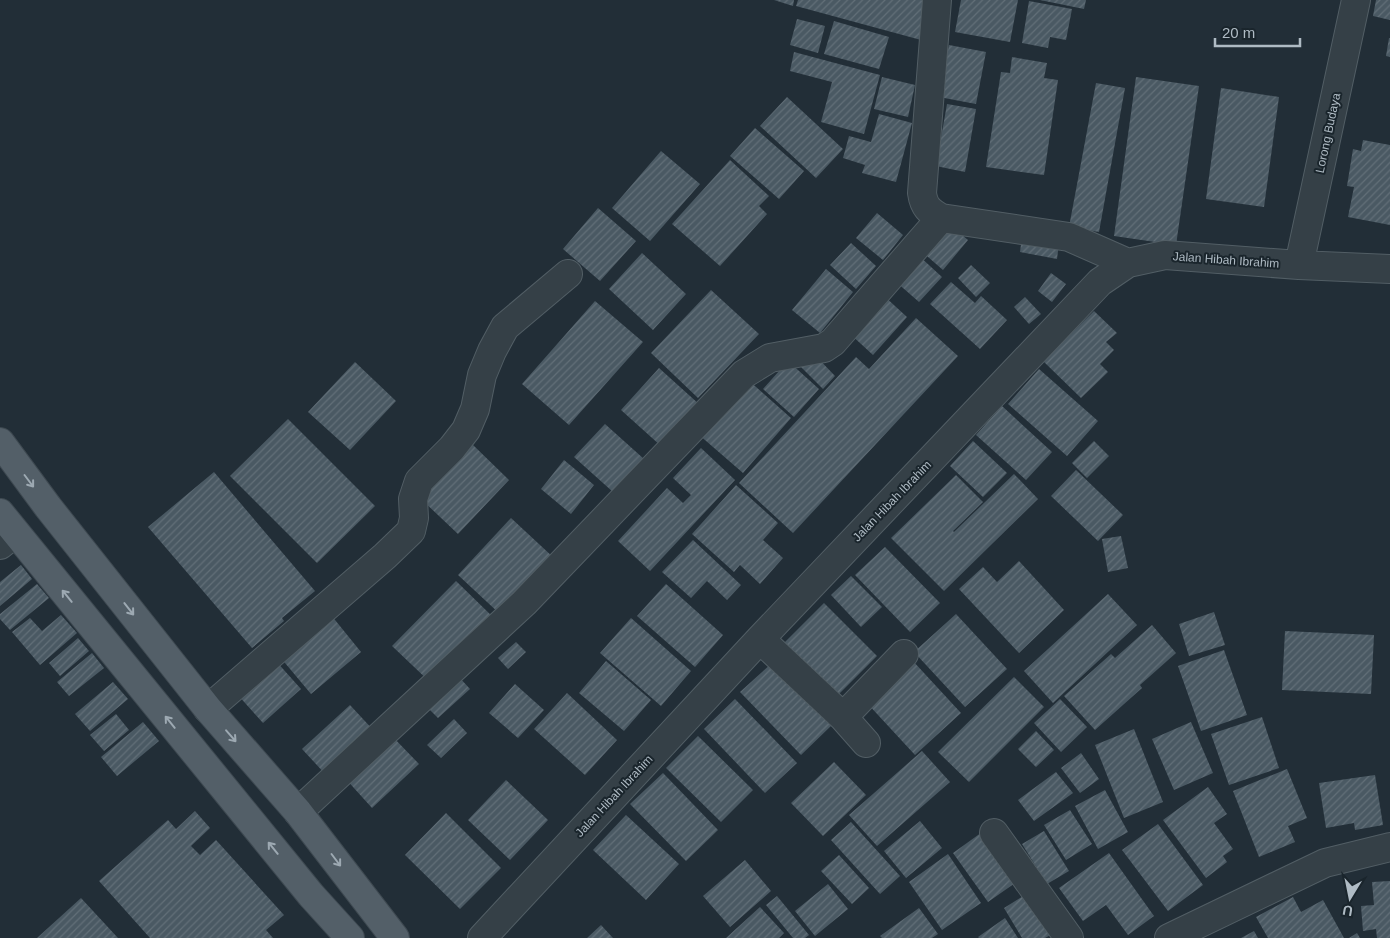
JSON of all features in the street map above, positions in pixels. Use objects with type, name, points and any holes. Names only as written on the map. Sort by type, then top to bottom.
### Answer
[{"type":"main road","points":[[0,442],[48,507],[208,709],[298,812],[395,938]]},
{"type":"main road","points":[[5,530],[347,937]]},
{"type":"street","points":[[937,0],[922,194],[924,204],[929,212],[941,218],[1069,237],[1128,263]]},
{"type":"street","name":"Lorong Budaya","points":[[1299,265],[1356,0]]},
{"type":"street","points":[[298,812],[524,603],[744,374],[770,358],[824,348],[833,342],[941,218]]},
{"type":"street","name":"Jalan Hibah Ibrahim","points":[[482,938],[760,639],[1100,282],[1128,263],[1165,255],[1299,265],[1390,269]]},
{"type":"street","points":[[208,709],[385,556],[411,530],[414,518],[413,498],[415,488],[419,481],[452,448],[466,430],[475,409],[482,375],[492,350],[505,327],[568,274]]},
{"type":"street","points":[[760,639],[843,717],[866,743]]},
{"type":"street","points":[[843,717],[904,654]]},
{"type":"street","points":[[994,833],[1069,938]]},
{"type":"street","points":[[1169,938],[1325,863],[1390,847]]},
{"type":"building","points":[[774,0],[794,0],[793,6]]},
{"type":"building","points":[[798,0],[921,0],[931,3],[921,40],[796,6]]},
{"type":"building","points":[[961,0],[1018,0],[1010,42],[955,32]]},
{"type":"building","points":[[1040,0],[1086,0],[1084,9]]},
{"type":"building","points":[[1376,0],[1390,0],[1390,20],[1373,16]]},
{"type":"building","points":[[1029,1],[1072,9],[1066,40],[1050,37],[1048,48],[1022,43]]},
{"type":"building","points":[[797,19],[825,26],[818,53],[790,45]]},
{"type":"building","points":[[834,21],[889,37],[879,69],[824,54]]},
{"type":"building","points":[[1390,38],[1390,57],[1386,56]]},
{"type":"building","points":[[949,45],[986,52],[976,104],[939,97]]},
{"type":"building","points":[[794,52],[880,75],[864,134],[821,122],[832,82],[790,71]]},
{"type":"building","points":[[1012,57],[1047,63],[1044,78],[1058,80],[1044,175],[986,167],[1001,72],[1010,73]]},
{"type":"building","points":[[882,77],[915,85],[908,117],[874,109]]},
{"type":"building","points":[[1136,77],[1199,86],[1176,245],[1114,236]]},
{"type":"building","points":[[1096,83],[1125,88],[1099,232],[1069,227]]},
{"type":"building","points":[[1221,88],[1279,97],[1264,207],[1206,199]]},
{"type":"building","points":[[787,97],[843,149],[816,178],[760,126]]},
{"type":"building","points":[[947,104],[976,109],[965,172],[936,166]]},
{"type":"building","points":[[879,114],[912,123],[896,182],[862,173],[865,165],[843,158],[849,136],[871,142]]},
{"type":"building","points":[[755,128],[804,171],[779,199],[730,156]]},
{"type":"building","points":[[1363,140],[1390,145],[1390,225],[1348,217],[1354,187],[1347,186],[1353,149],[1361,151]]},
{"type":"building","points":[[661,151],[700,184],[650,241],[612,208]]},
{"type":"building","points":[[730,160],[769,196],[759,206],[767,214],[720,266],[672,224]]},
{"type":"building","points":[[598,208],[636,241],[600,281],[563,249]]},
{"type":"building","points":[[877,213],[903,235],[883,260],[856,238]]},
{"type":"building","points":[[945,221],[968,240],[943,270],[920,250]]},
{"type":"building","points":[[1022,237],[1059,243],[1057,259],[1020,252]]},
{"type":"building","points":[[851,243],[876,266],[856,289],[830,265]]},
{"type":"building","points":[[642,253],[686,294],[653,330],[609,289]]},
{"type":"building","points":[[918,255],[942,277],[919,302],[895,281]]},
{"type":"building","points":[[971,265],[990,283],[976,297],[958,278]]},
{"type":"building","points":[[826,269],[853,292],[820,333],[792,310]]},
{"type":"building","points":[[1051,273],[1066,284],[1052,302],[1038,291]]},
{"type":"building","points":[[951,282],[975,303],[981,296],[1007,320],[980,349],[930,304]]},
{"type":"building","points":[[711,290],[759,334],[698,398],[651,353]]},
{"type":"building","points":[[883,295],[907,317],[873,355],[848,332]]},
{"type":"building","points":[[1025,297],[1041,314],[1029,324],[1014,307]]},
{"type":"building","points":[[595,301],[643,342],[569,425],[522,384]]},
{"type":"building","points":[[1094,311],[1117,333],[1106,342],[1114,350],[1100,364],[1108,372],[1081,398],[1043,361]]},
{"type":"building","points":[[916,318],[958,356],[793,533],[739,483],[856,357],[869,369]]},
{"type":"building","points":[[813,353],[835,376],[823,389],[800,366]]},
{"type":"building","points":[[788,361],[819,389],[794,417],[763,389]]},
{"type":"building","points":[[355,362],[396,401],[350,450],[308,412]]},
{"type":"building","points":[[659,368],[700,405],[661,446],[621,410]]},
{"type":"building","points":[[1039,369],[1098,421],[1067,456],[1008,404]]},
{"type":"building","points":[[747,379],[791,418],[743,473],[698,434]]},
{"type":"building","points":[[1002,406],[1052,452],[1026,480],[976,435]]},
{"type":"building","points":[[288,419],[375,506],[317,563],[230,476]]},
{"type":"building","points":[[605,424],[644,459],[613,492],[574,457]]},
{"type":"building","points":[[973,441],[1007,473],[983,497],[950,466]]},
{"type":"building","points":[[1094,441],[1109,456],[1087,478],[1072,463]]},
{"type":"building","points":[[472,444],[509,480],[458,534],[420,498]]},
{"type":"building","points":[[701,448],[735,480],[650,571],[618,541],[667,488],[683,503],[691,495],[673,478]]},
{"type":"building","points":[[564,460],[594,485],[571,514],[541,489]]},
{"type":"building","points":[[1076,470],[1123,515],[1098,541],[1051,496]]},
{"type":"building","points":[[214,472],[315,591],[282,618],[284,621],[252,648],[148,527]]},
{"type":"building","points":[[1014,474],[1038,499],[944,591],[891,538],[956,475],[983,502],[954,532]]},
{"type":"building","points":[[736,485],[778,523],[763,540],[783,558],[760,584],[740,565],[734,572],[692,534]]},
{"type":"building","points":[[511,518],[554,558],[501,615],[458,575]]},
{"type":"building","points":[[1121,536],[1128,568],[1108,572],[1102,539]]},
{"type":"building","points":[[693,540],[741,585],[727,600],[707,581],[691,598],[662,572]]},
{"type":"building","points":[[885,547],[940,603],[910,632],[855,575]]},
{"type":"building","points":[[1019,561],[1064,610],[1019,653],[959,589],[983,567],[997,582]]},
{"type":"building","points":[[21,565],[32,579],[0,606],[0,582]]},
{"type":"building","points":[[851,576],[882,607],[861,627],[831,595]]},
{"type":"building","points":[[456,581],[495,619],[432,684],[392,646]]},
{"type":"building","points":[[37,584],[49,598],[10,630],[0,619],[0,614]]},
{"type":"building","points":[[666,584],[723,635],[695,667],[637,616]]},
{"type":"building","points":[[1108,594],[1137,625],[1053,703],[1024,671]]},
{"type":"building","points":[[824,603],[877,656],[834,699],[781,646]]},
{"type":"building","points":[[1214,612],[1225,645],[1189,656],[1179,624]]},
{"type":"building","points":[[956,614],[1007,669],[965,707],[914,652]]},
{"type":"building","points":[[61,615],[77,633],[40,665],[12,632],[30,618],[42,631]]},
{"type":"building","points":[[331,615],[361,652],[311,694],[280,657]]},
{"type":"building","points":[[631,618],[691,671],[661,706],[600,653]]},
{"type":"building","points":[[1152,625],[1176,653],[1140,685],[1142,688],[1095,730],[1064,696],[1111,654],[1115,658]]},
{"type":"building","points":[[1285,631],[1374,635],[1371,694],[1282,690]]},
{"type":"building","points":[[78,638],[89,651],[60,676],[49,663]]},
{"type":"building","points":[[516,642],[526,652],[508,669],[498,658]]},
{"type":"building","points":[[1224,650],[1247,715],[1201,731],[1178,666]]},
{"type":"building","points":[[92,653],[104,668],[69,696],[57,682]]},
{"type":"building","points":[[275,660],[301,689],[263,723],[237,694]]},
{"type":"building","points":[[912,660],[961,713],[915,755],[866,702]]},
{"type":"building","points":[[606,661],[651,700],[624,731],[579,693]]},
{"type":"building","points":[[772,663],[831,726],[801,755],[740,692]]},
{"type":"building","points":[[458,676],[470,689],[438,718],[426,706]]},
{"type":"building","points":[[1014,677],[1044,707],[969,782],[938,752]]},
{"type":"building","points":[[113,682],[128,699],[90,731],[75,714]]},
{"type":"building","points":[[515,684],[544,710],[518,738],[489,713]]},
{"type":"building","points":[[567,693],[617,740],[585,775],[534,729]]},
{"type":"building","points":[[735,699],[797,763],[765,793],[704,729]]},
{"type":"building","points":[[1060,699],[1087,727],[1061,752],[1034,723]]},
{"type":"building","points":[[350,705],[376,733],[328,777],[302,749]]},
{"type":"building","points":[[116,714],[129,730],[104,751],[90,735]]},
{"type":"building","points":[[1262,717],[1279,768],[1229,785],[1211,734]]},
{"type":"building","points":[[454,719],[467,733],[441,758],[427,745]]},
{"type":"building","points":[[143,722],[159,741],[117,776],[101,757]]},
{"type":"building","points":[[1191,722],[1213,773],[1174,790],[1152,739]]},
{"type":"building","points":[[1134,729],[1163,802],[1124,818],[1095,745]]},
{"type":"building","points":[[1036,731],[1054,750],[1036,767],[1018,749]]},
{"type":"building","points":[[390,734],[419,764],[372,808],[344,777]]},
{"type":"building","points":[[698,736],[753,790],[721,822],[666,768]]},
{"type":"building","points":[[922,751],[950,782],[877,846],[849,815]]},
{"type":"building","points":[[1081,753],[1099,779],[1080,793],[1061,768]]},
{"type":"building","points":[[834,762],[866,795],[823,836],[791,803]]},
{"type":"building","points":[[1287,769],[1307,818],[1288,826],[1295,842],[1259,857],[1233,791]]},
{"type":"building","points":[[1056,772],[1073,793],[1034,821],[1018,800]]},
{"type":"building","points":[[663,773],[718,830],[686,861],[630,804]]},
{"type":"building","points":[[1375,775],[1383,825],[1355,830],[1354,823],[1326,828],[1319,783]]},
{"type":"building","points":[[506,780],[548,820],[510,860],[468,820]]},
{"type":"building","points":[[1208,787],[1227,814],[1214,823],[1233,849],[1223,856],[1227,862],[1206,878],[1163,820]]},
{"type":"building","points":[[1105,790],[1128,832],[1098,849],[1075,806]]},
{"type":"building","points":[[1070,810],[1092,844],[1066,860],[1044,825]]},
{"type":"building","points":[[195,811],[210,828],[191,846],[200,855],[216,840],[284,915],[266,930],[273,938],[150,938],[99,881],[168,820],[176,829]]},
{"type":"building","points":[[446,813],[501,868],[460,909],[405,855]]},
{"type":"building","points":[[626,815],[679,864],[646,900],[593,850]]},
{"type":"building","points":[[920,821],[942,848],[906,878],[884,851]]},
{"type":"building","points":[[851,822],[900,876],[880,894],[831,840]]},
{"type":"building","points":[[1158,824],[1203,885],[1168,911],[1122,850]]},
{"type":"building","points":[[985,830],[1021,879],[988,902],[953,853]]},
{"type":"building","points":[[1044,831],[1069,871],[1047,884],[1022,844]]},
{"type":"building","points":[[1109,853],[1154,916],[1128,935],[1106,905],[1083,921],[1059,888]]},
{"type":"building","points":[[948,854],[981,903],[942,930],[909,882]]},
{"type":"building","points":[[839,855],[869,888],[852,904],[821,871]]},
{"type":"building","points":[[745,860],[771,891],[730,927],[703,896]]},
{"type":"building","points":[[1390,881],[1390,938],[1377,938],[1376,929],[1363,931],[1361,906],[1374,905],[1372,882]]},
{"type":"building","points":[[828,884],[848,909],[815,936],[795,911]]},
{"type":"building","points":[[1033,890],[1058,931],[1045,938],[1022,938],[1004,908]]},
{"type":"building","points":[[777,896],[809,935],[805,938],[793,938],[766,905]]},
{"type":"building","points":[[1293,897],[1301,912],[1323,900],[1344,938],[1268,938],[1256,917]]},
{"type":"building","points":[[81,898],[118,938],[37,938]]},
{"type":"building","points":[[760,907],[784,933],[779,938],[726,938]]},
{"type":"building","points":[[919,908],[938,934],[932,938],[882,938],[880,936]]},
{"type":"building","points":[[1005,918],[1018,938],[978,937]]},
{"type":"building","points":[[601,925],[613,938],[587,938]]},
{"type":"building","points":[[1254,931],[1258,938],[1241,938]]},
{"type":"building","points":[[1357,933],[1360,938],[1349,938]]}]
